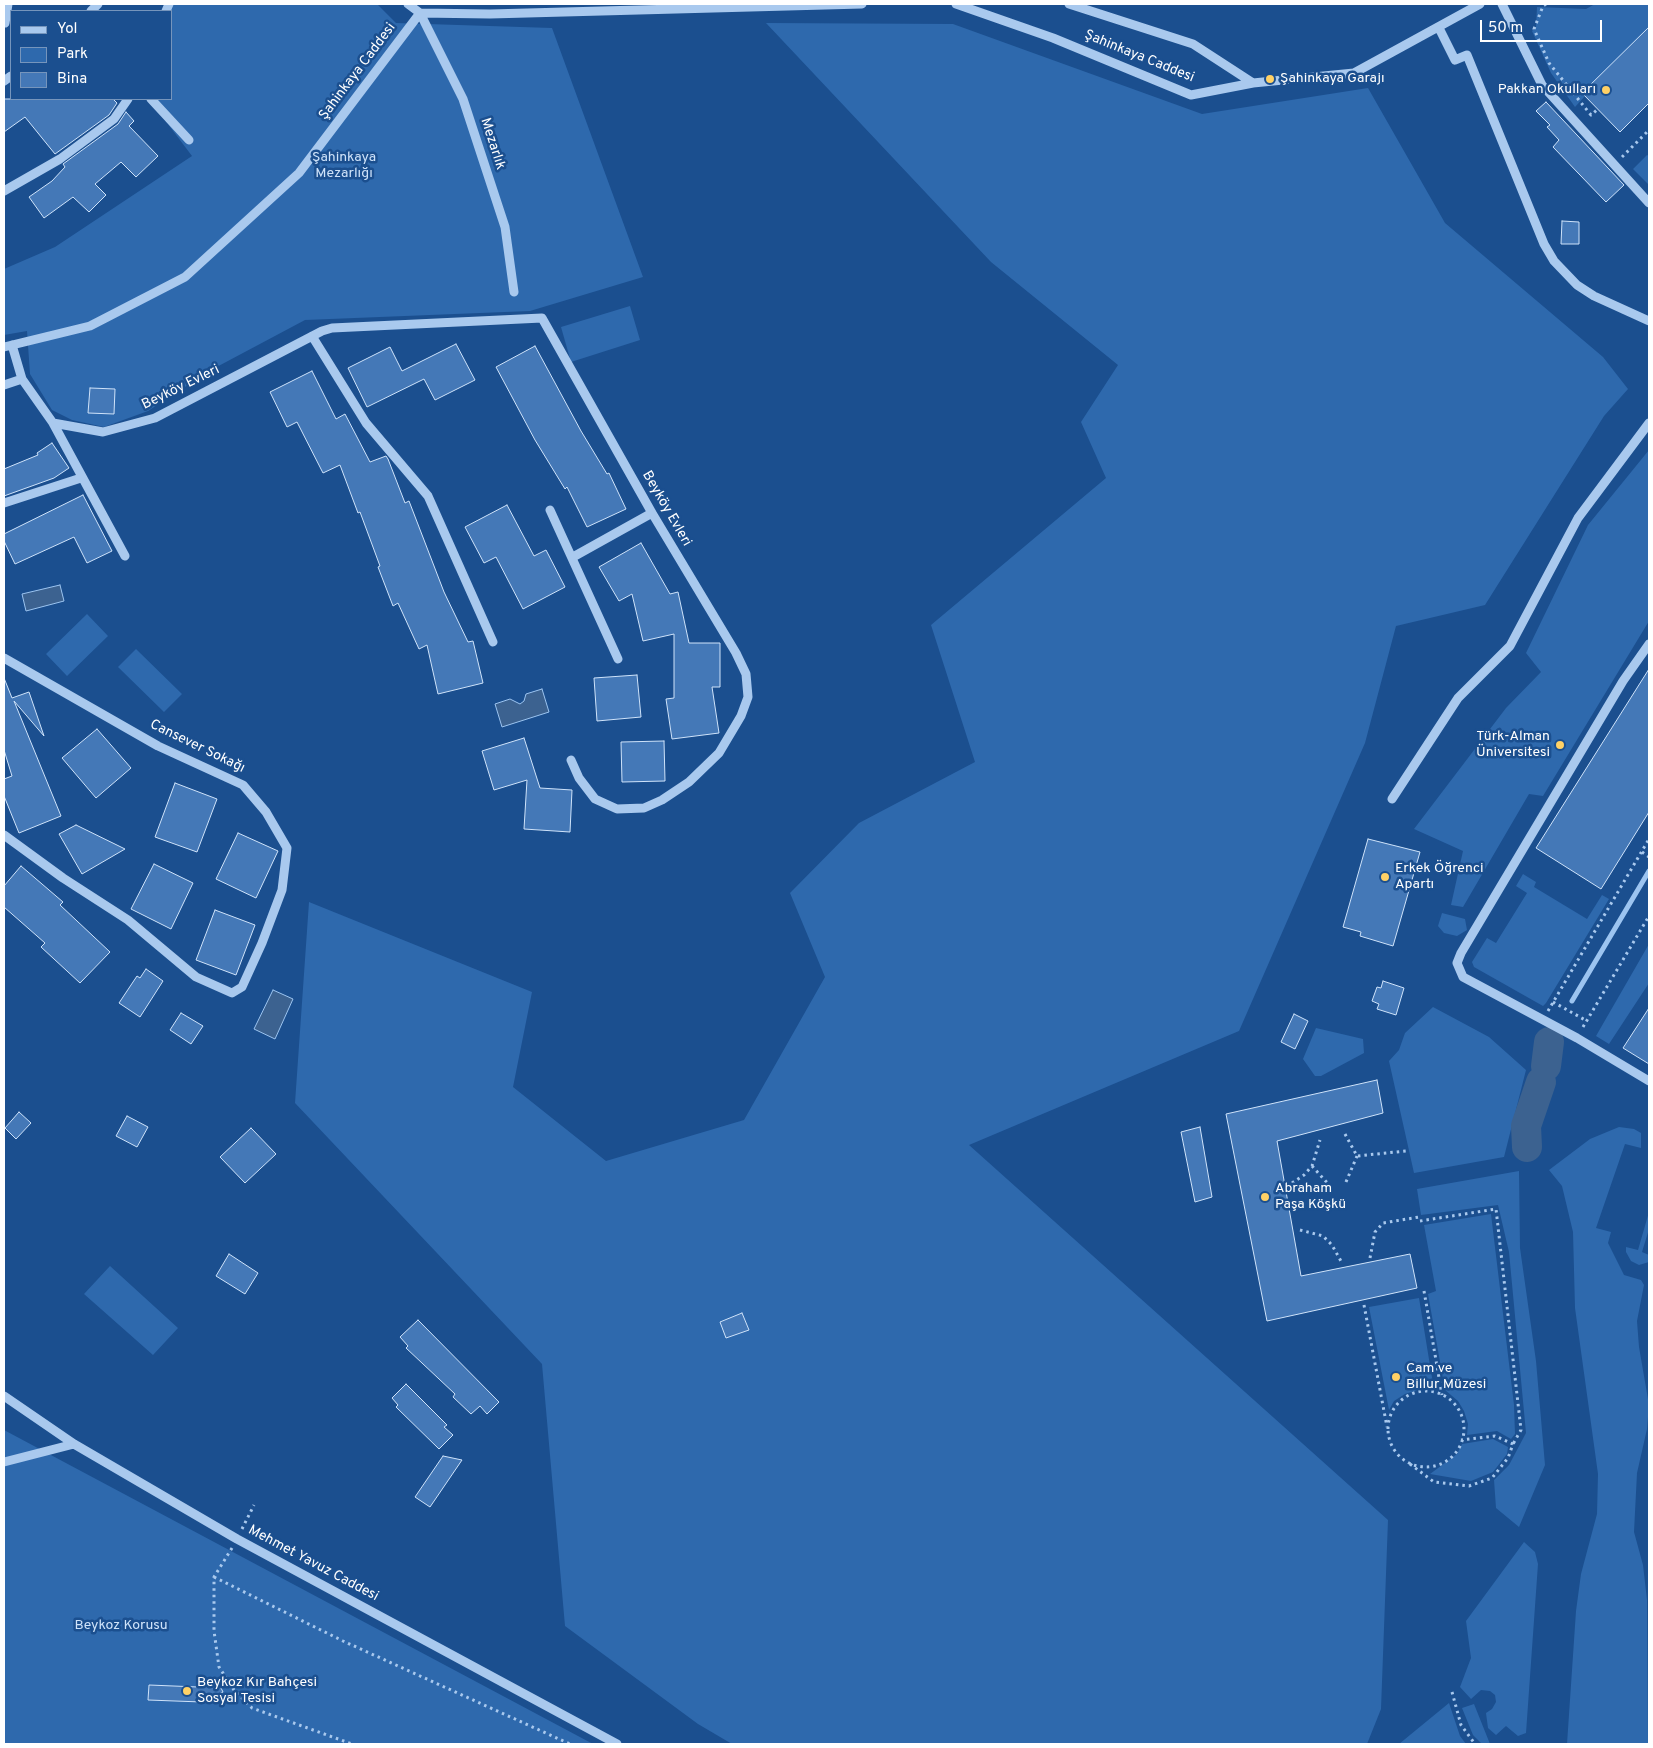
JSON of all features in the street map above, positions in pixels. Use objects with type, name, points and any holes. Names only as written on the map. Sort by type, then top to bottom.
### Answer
[{"type":"street","points":[[7,23],[8,4]]},
{"type":"street","points":[[408,4],[420,14],[554,8],[862,4]]},
{"type":"street","name":"Şahinkaya Caddesi","points":[[956,4],[1053,38],[1191,95],[1253,84],[1354,73],[1480,4]]},
{"type":"street","points":[[1069,4],[1192,44],[1253,84]]},
{"type":"street","points":[[1502,4],[1542,85],[1649,204]]},
{"type":"street","name":"Mezarlık","points":[[420,14],[466,108],[505,227],[514,292]]},
{"type":"street","name":"Şahinkaya Caddesi","points":[[8,346],[90,326],[185,277],[299,173],[420,14]]},
{"type":"street","points":[[1439,28],[1455,60],[1467,55],[1544,244],[1554,261],[1577,285],[1594,296],[1649,321]]},
{"type":"street","points":[[4,191],[60,159],[114,118],[127,100]]},
{"type":"street","points":[[152,100],[189,140]]},
{"type":"street","name":"Beyköy Evleri","points":[[53,422],[103,432],[155,418],[312,336],[332,328],[542,318],[652,513],[736,653],[746,674],[748,697],[741,716],[719,753],[689,782],[662,800],[644,808],[617,809],[595,799],[579,778],[571,760]]},
{"type":"street","points":[[312,336],[366,422],[428,496],[493,642]]},
{"type":"street","points":[[8,346],[22,379],[53,422],[81,478],[125,556]]},
{"type":"street","points":[[4,385],[22,379]]},
{"type":"street","points":[[1392,798],[1458,698],[1510,646],[1578,518],[1649,423]]},
{"type":"street","points":[[4,502],[81,478]]},
{"type":"street","points":[[550,510],[573,556],[618,659]]},
{"type":"street","points":[[573,556],[652,513]]},
{"type":"street","points":[[1649,644],[1623,681],[1460,953],[1456,963],[1463,977],[1576,1038],[1649,1081]]},
{"type":"street","name":"Cansever Sokağı","points":[[4,658],[158,746],[243,785],[266,812],[287,848],[282,890],[242,987],[232,993],[196,977],[128,920],[63,878],[4,835]]},
{"type":"street","name":"Mehmet Yavuz Caddesi","points":[[4,1396],[74,1444],[237,1539],[617,1744]]},
{"type":"street","points":[[4,1462],[74,1444]]},
{"type":"path","points":[[1546,4],[1543,6],[1534,29],[1549,63],[1592,116],[1598,109]]},
{"type":"path","points":[[1614,165],[1649,130]]},
{"type":"path","points":[[1542,1020],[1649,839]]},
{"type":"path","points":[[1642,852],[1649,857]]},
{"type":"path","points":[[1576,1038],[1649,916]]},
{"type":"path","points":[[1553,1002],[1587,1021]]},
{"type":"path","points":[[1345,1134],[1358,1156]]},
{"type":"path","points":[[1292,1183],[1304,1175],[1312,1166],[1320,1140]]},
{"type":"path","points":[[1358,1156],[1406,1151]]},
{"type":"path","points":[[1346,1182],[1358,1156]]},
{"type":"path","points":[[1312,1166],[1330,1186]]},
{"type":"path","points":[[1364,1305],[1389,1439],[1395,1450],[1404,1460],[1434,1482],[1469,1486],[1492,1478],[1508,1458],[1521,1430],[1496,1209],[1382,1223],[1375,1232],[1370,1258]]},
{"type":"path","points":[[1300,1230],[1323,1236],[1332,1245],[1342,1263]]},
{"type":"path","points":[[1424,1291],[1442,1395]]},
{"type":"path","points":[[1389,1439],[1390,1415],[1397,1404],[1406,1396],[1430,1391],[1442,1395],[1452,1402],[1460,1412],[1463,1424],[1461,1440],[1450,1458],[1440,1464],[1427,1467],[1415,1465],[1404,1460]]},
{"type":"path","points":[[1461,1440],[1495,1436],[1513,1444]]},
{"type":"path","points":[[254,1505],[237,1539],[214,1577],[214,1631],[219,1667],[234,1690],[252,1708],[352,1744]]},
{"type":"path","points":[[214,1577],[343,1641],[570,1744]]},
{"type":"path","points":[[1452,1692],[1461,1725],[1475,1744]]},
{"type":"green space","name":"Şahinkaya Mezarlığı","points":[[173,4],[377,4],[396,23],[552,28],[643,277],[530,311],[305,320],[211,370],[148,411],[104,427],[72,420],[52,410],[30,374],[27,331],[4,335],[4,269],[55,247],[192,156],[150,100],[172,100],[172,10],[170,10]]},
{"type":"green space","points":[[1595,4],[1649,4],[1649,27],[1583,93],[1585,96],[1575,107],[1551,73],[1532,31],[1536,27],[1537,7],[1586,9]]},
{"type":"green space","points":[[766,23],[953,24],[1202,114],[1368,88],[1445,223],[1603,357],[1628,389],[1604,416],[1485,605],[1396,626],[1365,743],[1239,1031],[969,1145],[1388,1520],[1381,1709],[1367,1744],[732,1744],[698,1724],[565,1626],[542,1364],[295,1103],[309,902],[532,992],[513,1087],[606,1161],[744,1120],[825,977],[790,893],[859,823],[975,762],[931,625],[1106,478],[1081,422],[1118,365],[991,262]]},
{"type":"green space","points":[[1647,155],[1649,156],[1649,185],[1633,169]]},
{"type":"green space","points":[[630,306],[640,340],[571,362],[561,327]]},
{"type":"green space","points":[[1649,450],[1649,621],[1543,796],[1529,794],[1463,907],[1451,905],[1463,851],[1414,829],[1506,708],[1541,672],[1526,653],[1588,525]]},
{"type":"green space","points":[[87,614],[108,636],[67,676],[46,654]]},
{"type":"green space","points":[[136,649],[182,694],[164,712],[118,667]]},
{"type":"green space","points":[[1523,874],[1536,882],[1534,887],[1587,919],[1602,895],[1609,899],[1543,1006],[1474,967],[1472,962],[1487,938],[1496,943],[1527,893],[1516,886]]},
{"type":"green space","points":[[1442,913],[1465,919],[1467,930],[1457,936],[1444,933],[1438,926]]},
{"type":"green space","points":[[1649,944],[1649,983],[1609,1044],[1596,1036]]},
{"type":"green space","points":[[1433,1007],[1489,1037],[1526,1070],[1504,1157],[1414,1173],[1389,1061],[1399,1050],[1405,1033]]},
{"type":"green space","points":[[1316,1028],[1363,1039],[1364,1053],[1321,1076],[1315,1076],[1303,1059]]},
{"type":"green space","points":[[1619,1127],[1634,1129],[1641,1133],[1641,1148],[1625,1144],[1596,1228],[1611,1232],[1608,1243],[1624,1275],[1641,1280],[1644,1285],[1637,1321],[1639,1347],[1649,1405],[1647,1429],[1637,1473],[1634,1532],[1643,1565],[1647,1600],[1648,1744],[1567,1744],[1576,1611],[1581,1574],[1597,1514],[1598,1474],[1575,1308],[1573,1232],[1562,1186],[1549,1170],[1590,1139]]},
{"type":"green space","points":[[1519,1171],[1520,1248],[1536,1361],[1545,1465],[1519,1527],[1496,1508],[1494,1480],[1509,1465],[1526,1433],[1509,1252],[1498,1205],[1421,1215],[1417,1189]]},
{"type":"green space","points":[[1649,1212],[1649,1229],[1642,1252],[1649,1255],[1649,1262],[1639,1265],[1631,1261],[1626,1252],[1626,1247],[1638,1250]]},
{"type":"green space","points":[[1491,1214],[1514,1405],[1515,1434],[1511,1439],[1497,1431],[1467,1435],[1468,1424],[1464,1411],[1458,1401],[1445,1390],[1428,1294],[1436,1291],[1424,1225]]},
{"type":"green space","points":[[110,1266],[178,1328],[153,1355],[84,1294]]},
{"type":"green space","points":[[1419,1298],[1434,1390],[1421,1389],[1405,1394],[1394,1401],[1389,1410],[1369,1307]]},
{"type":"green space","name":"Beykoz Korusu","points":[[4,1430],[593,1744],[4,1744]]},
{"type":"green space","points":[[1493,1439],[1508,1447],[1507,1454],[1493,1472],[1471,1481],[1430,1474],[1457,1454],[1462,1444]]},
{"type":"green space","points":[[1524,1542],[1535,1552],[1538,1564],[1526,1733],[1518,1736],[1506,1726],[1496,1735],[1488,1728],[1486,1713],[1492,1709],[1496,1702],[1495,1695],[1490,1691],[1481,1690],[1471,1699],[1460,1687],[1471,1658],[1466,1621]]},
{"type":"green space","points":[[1449,1703],[1460,1736],[1466,1744],[1399,1744]]},
{"type":"green space","points":[[1474,1704],[1490,1744],[1482,1744],[1473,1735],[1462,1708]]},
{"type":"shaded area","points":[[60,585],[64,601],[26,611],[22,594]]},
{"type":"shaded area","points":[[542,689],[549,712],[502,727],[495,704],[510,699],[520,704],[524,701],[526,694]]},
{"type":"shaded area","points":[[273,990],[293,999],[275,1039],[254,1029]]},
{"type":"building","points":[[1649,27],[1649,103],[1620,132],[1582,93]]},
{"type":"building","points":[[4,99],[114,100],[117,103],[109,115],[55,154],[25,117],[4,132]]},
{"type":"building","points":[[1546,102],[1624,185],[1606,202],[1553,147],[1559,140],[1547,127],[1550,125],[1536,111]]},
{"type":"building","points":[[126,112],[134,121],[129,126],[158,156],[136,177],[121,162],[95,184],[106,195],[89,212],[73,197],[44,218],[29,197],[52,181],[65,167],[63,164],[118,124]]},
{"type":"building","points":[[1562,221],[1579,222],[1579,244],[1561,244]]},
{"type":"building","points":[[456,344],[475,380],[435,400],[424,379],[367,407],[348,368],[390,347],[402,371]]},
{"type":"building","points":[[535,346],[581,431],[607,474],[609,473],[626,509],[587,527],[567,487],[565,489],[535,440],[496,367]]},
{"type":"building","points":[[312,371],[336,419],[345,414],[370,462],[386,456],[388,459],[405,503],[409,501],[444,592],[468,642],[473,641],[483,683],[438,694],[427,645],[419,649],[398,603],[393,606],[360,512],[358,513],[340,465],[323,473],[297,422],[287,427],[270,392]]},
{"type":"building","points":[[90,388],[115,389],[114,414],[88,413]]},
{"type":"building","points":[[52,443],[69,468],[54,478],[4,496],[4,469],[38,455],[37,453]]},
{"type":"building","points":[[83,495],[112,551],[87,563],[74,537],[15,564],[4,541],[4,534]]},
{"type":"building","points":[[507,505],[534,556],[546,550],[565,587],[523,609],[496,557],[484,563],[465,527]]},
{"type":"building","points":[[641,543],[670,594],[678,592],[689,643],[720,643],[720,687],[712,687],[719,733],[672,739],[666,699],[674,698],[674,634],[643,641],[632,594],[619,601],[599,567]]},
{"type":"building","points":[[1649,669],[1649,812],[1601,889],[1536,848]]},
{"type":"building","points":[[637,675],[641,717],[597,721],[594,678]]},
{"type":"building","points":[[4,678],[12,698],[29,692],[44,736],[14,701],[61,816],[19,833],[4,796],[4,779],[12,776],[4,750]]},
{"type":"building","points":[[97,729],[131,768],[96,798],[62,758]]},
{"type":"building","points":[[524,738],[540,788],[572,790],[570,832],[524,829],[527,780],[494,790],[482,751]]},
{"type":"building","points":[[664,741],[665,781],[622,782],[621,742]]},
{"type":"building","points":[[175,783],[217,799],[197,852],[155,837]]},
{"type":"building","points":[[76,825],[125,849],[82,874],[59,834]]},
{"type":"building","points":[[238,833],[278,851],[256,898],[216,879]]},
{"type":"building","name":"Erkek Öğrenci Apartı","points":[[1368,839],[1420,852],[1393,946],[1360,936],[1361,932],[1343,927]]},
{"type":"building","points":[[154,864],[193,883],[171,929],[131,909]]},
{"type":"building","points":[[21,866],[63,902],[60,905],[110,952],[80,983],[41,947],[45,943],[4,907],[4,886]]},
{"type":"building","points":[[215,910],[255,925],[236,975],[196,960]]},
{"type":"building","points":[[146,969],[163,981],[140,1017],[119,1003],[137,976],[140,978]]},
{"type":"building","points":[[1383,981],[1404,988],[1396,1015],[1377,1009],[1379,1004],[1372,1001],[1377,987],[1381,988]]},
{"type":"building","points":[[1649,1008],[1649,1064],[1623,1048]]},
{"type":"building","points":[[181,1013],[203,1026],[191,1044],[170,1030]]},
{"type":"building","points":[[1294,1014],[1308,1021],[1295,1049],[1281,1042]]},
{"type":"building","name":"Abraham Paşa Köşkü","points":[[1377,1080],[1383,1113],[1277,1141],[1301,1276],[1410,1254],[1417,1288],[1267,1321],[1226,1114]]},
{"type":"building","points":[[19,1112],[31,1123],[16,1139],[5,1128]]},
{"type":"building","points":[[127,1116],[148,1127],[137,1147],[116,1136]]},
{"type":"building","points":[[1200,1127],[1212,1197],[1195,1202],[1181,1132]]},
{"type":"building","points":[[251,1128],[276,1154],[245,1183],[220,1157]]},
{"type":"building","points":[[229,1254],[258,1273],[245,1294],[216,1276]]},
{"type":"building","points":[[742,1313],[749,1330],[726,1338],[720,1322]]},
{"type":"building","points":[[418,1320],[499,1402],[487,1414],[480,1406],[471,1414],[453,1397],[455,1394],[406,1348],[408,1346],[400,1337]]},
{"type":"building","points":[[406,1384],[447,1425],[444,1427],[453,1435],[439,1449],[396,1407],[398,1405],[392,1398]]},
{"type":"building","points":[[443,1456],[462,1460],[430,1507],[415,1497]]},
{"type":"building","points":[[216,1678],[223,1692],[202,1702],[148,1700],[149,1685],[198,1687]]},
{"type":"waterway","points":[[1572,1001],[1649,871]]},
{"type":"waterway","points":[[1546,1066],[1549,1042]]},
{"type":"waterway","points":[[1527,1147],[1526,1126],[1541,1082]]},
{"type":"place","name":"Şahinkaya Garajı","points":[[1270,79]]},
{"type":"place","name":"Pakkan Okulları","points":[[1606,90]]},
{"type":"place","name":"Türk-Alman Üniversitesi","points":[[1560,745]]},
{"type":"place","name":"Erkek Öğrenci Apartı","points":[[1385,877]]},
{"type":"place","name":"Abraham Paşa Köşkü","points":[[1265,1197]]},
{"type":"place","name":"Cam ve Billur Müzesi","points":[[1396,1377]]},
{"type":"place","name":"Beykoz Kır Bahçesi Sosyal Tesisi","points":[[187,1691]]}]
